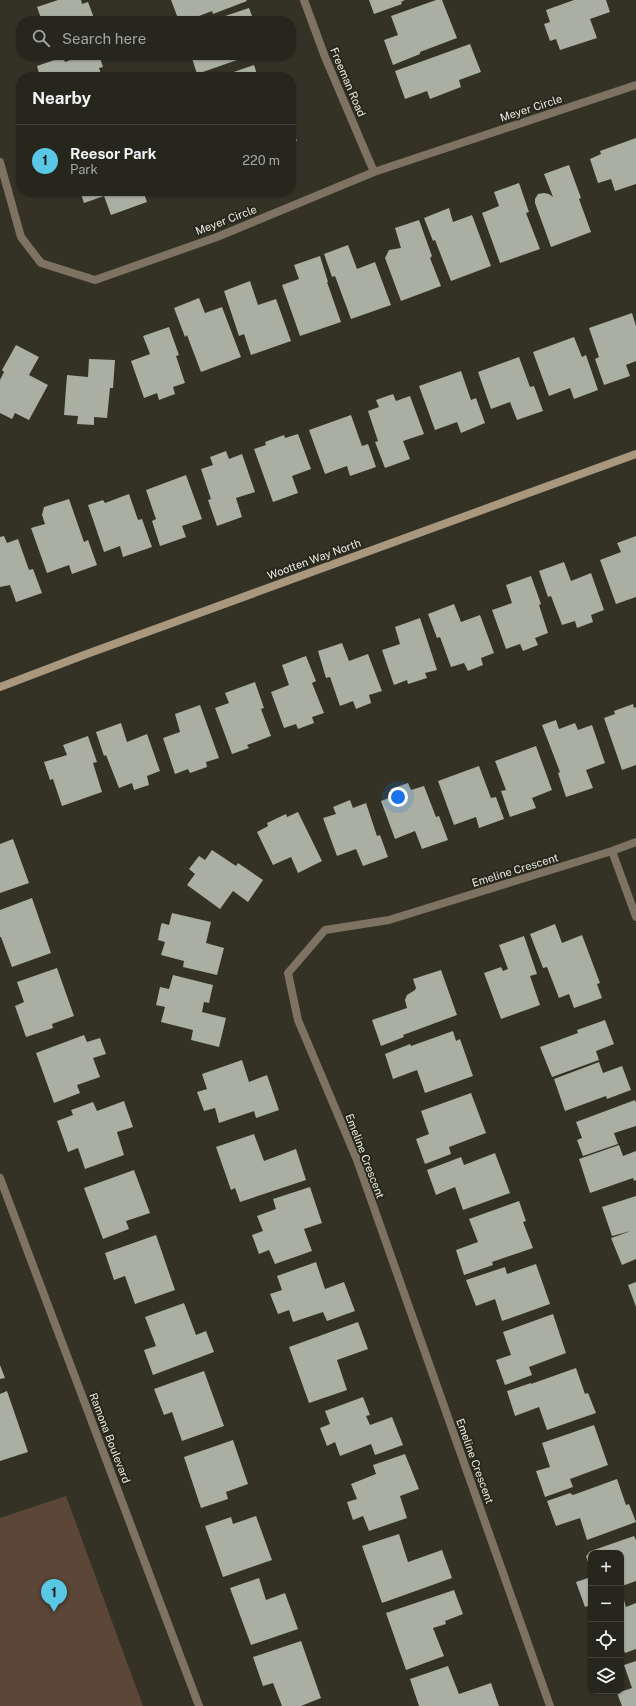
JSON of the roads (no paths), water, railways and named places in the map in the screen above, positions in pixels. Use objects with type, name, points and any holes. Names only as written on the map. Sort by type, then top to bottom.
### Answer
[{"type":"street","name":"Freeman Road","points":[[304,0],[325,57],[374,172]]},
{"type":"street","name":"Meyer Circle","points":[[0,162],[21,237],[41,263],[95,280],[217,237],[374,172],[636,85]]},
{"type":"street","name":"Wootten Way North","points":[[0,687],[91,652],[636,454]]},
{"type":"street","name":"Emeline Crescent","points":[[550,1706],[357,1160],[298,1020],[288,973],[325,930],[389,920],[612,851],[636,842]]},
{"type":"street","points":[[612,851],[636,917]]},
{"type":"street","name":"Ramona Boulevard","points":[[0,1178],[199,1706]]},
{"type":"place","name":"Reesor Park","points":[[54,1612]]}]
